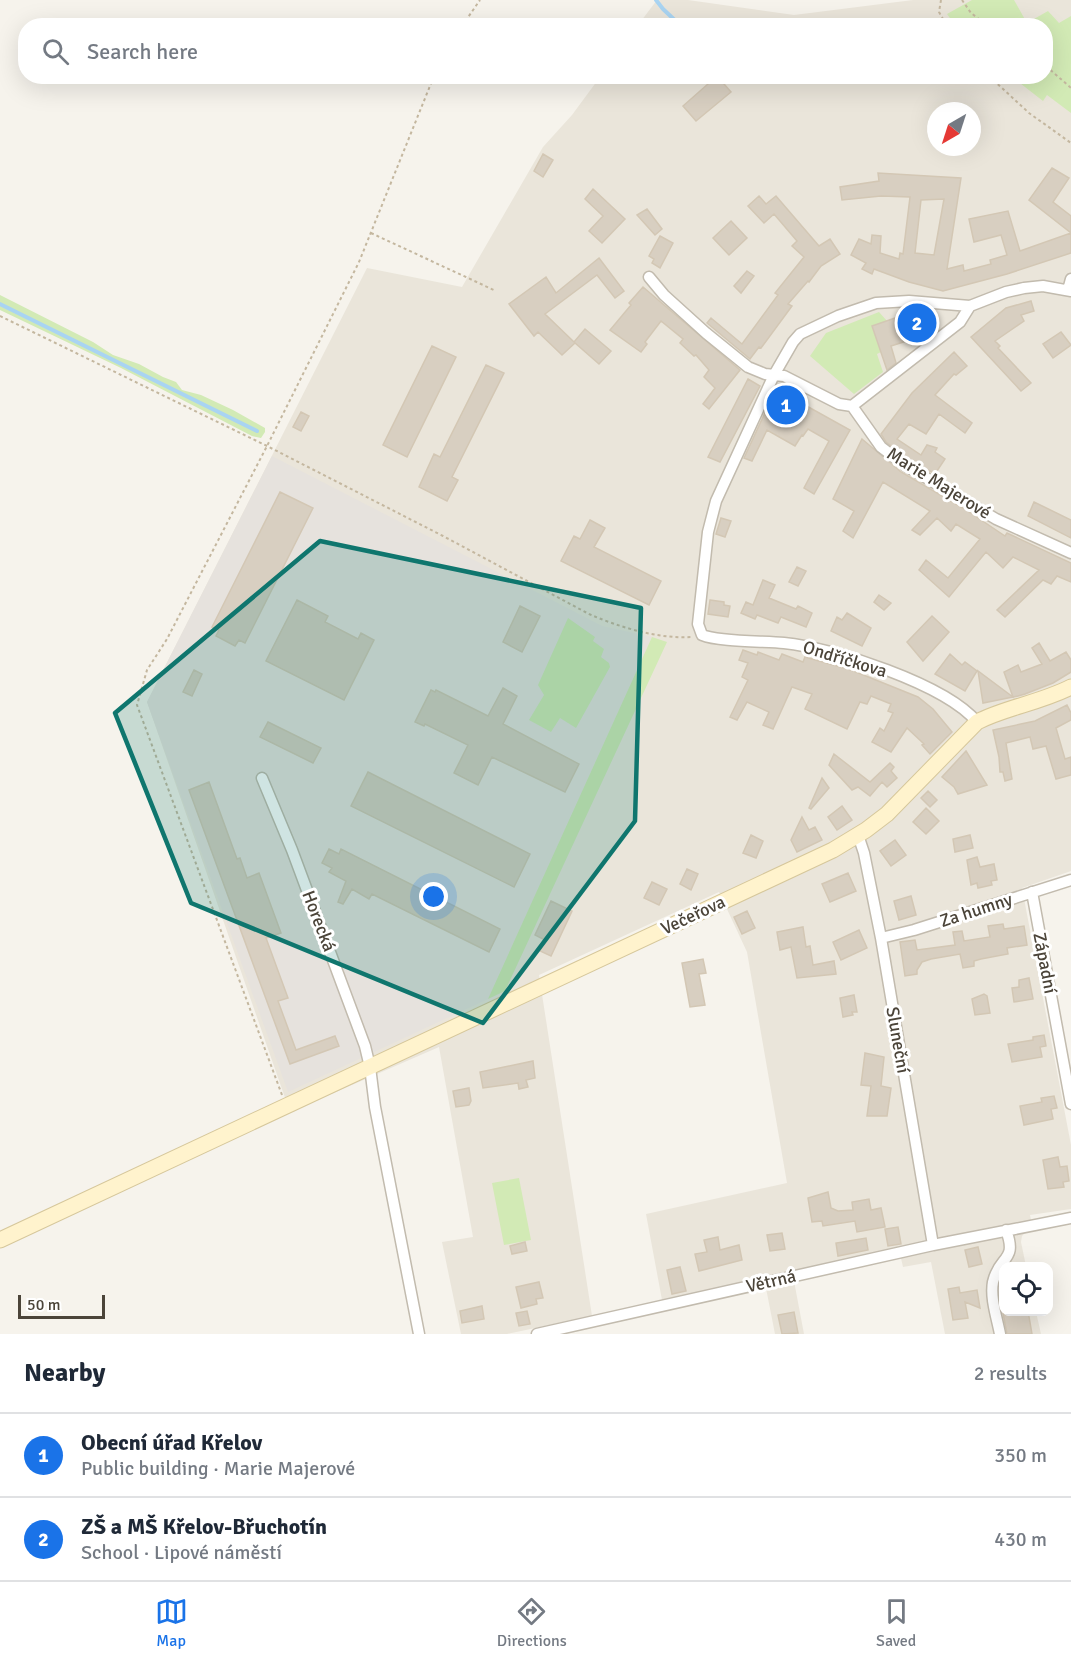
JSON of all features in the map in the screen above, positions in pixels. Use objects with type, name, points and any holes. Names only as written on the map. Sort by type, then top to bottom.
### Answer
[{"type":"street","points":[[649,277],[664,295],[693,322],[741,362],[755,370],[789,378],[844,406],[852,406],[960,321],[970,306]]},
{"type":"street","points":[[700,633],[698,624],[708,532],[716,501],[774,375],[800,334],[861,308],[887,302],[970,306],[1006,292],[1024,288],[1042,286],[1070,291],[1071,279]]},
{"type":"street","name":"Marie Majerové","points":[[852,406],[877,443],[906,466],[996,519],[1071,553]]},
{"type":"street","name":"Ondříčkova","points":[[700,633],[707,637],[806,646],[848,657],[919,684],[962,708],[977,722]]},
{"type":"street","name":"Večeřova","points":[[0,1240],[831,850],[858,836],[888,814],[977,722],[1042,700],[1071,687]]},
{"type":"street","name":"Horecká","points":[[262,778],[334,960],[365,1046],[370,1067]]},
{"type":"street","name":"Sluneční","points":[[858,836],[864,854],[880,938],[933,1245]]},
{"type":"street","name":"Za humny","points":[[880,938],[914,930],[1071,880]]},
{"type":"street","name":"Západní","points":[[1032,892],[1071,1104]]},
{"type":"street","points":[[370,1067],[375,1107],[419,1334]]},
{"type":"street","points":[[1000,1334],[993,1288],[996,1274],[1010,1251],[1011,1244],[1006,1230],[1071,1218]]},
{"type":"street","name":"Větrná","points":[[537,1334],[1006,1230]]},
{"type":"path","points":[[468,18],[480,0]]},
{"type":"path","points":[[941,0],[939,12],[942,18]]},
{"type":"path","points":[[962,0],[978,18]]},
{"type":"path","points":[[1053,72],[1071,88]]},
{"type":"path","points":[[285,1105],[137,705],[147,670],[167,639],[359,262],[431,84]]},
{"type":"path","points":[[998,84],[1029,112],[1071,143]]},
{"type":"path","points":[[371,233],[496,291]]},
{"type":"path","points":[[0,316],[267,446],[596,616],[619,625],[653,633],[686,637],[700,633]]},
{"type":"highlighted area","points":[[320,541],[641,608],[635,821],[483,1023],[191,903],[115,713]]},
{"type":"shaded area","points":[[657,0],[688,0],[794,15],[913,0],[1071,0],[1071,871],[1022,888],[1071,1145],[1071,1209],[1030,1215],[1031,1220],[1021,1242],[1025,1262],[999,1262],[999,1316],[1037,1316],[1041,1334],[945,1334],[931,1262],[903,1267],[900,1254],[794,1281],[804,1334],[775,1334],[764,1278],[662,1300],[646,1214],[787,1183],[747,952],[719,892],[539,975],[592,1316],[507,1334],[461,1334],[442,1242],[473,1237],[439,1047],[290,1112],[147,702],[367,268],[462,287],[543,147],[572,115],[595,84],[1053,84],[1053,18],[643,18]]},
{"type":"shaded area","points":[[272,456],[602,626],[652,637],[488,999],[288,1092],[147,702]]},
{"type":"green space","points":[[972,0],[1014,0],[1024,18],[950,18],[947,14]]},
{"type":"green space","points":[[1048,11],[1059,23],[1071,16],[1071,113],[1047,95],[1043,101],[1021,84],[1053,84],[1053,18],[1036,18]]},
{"type":"green space","points":[[0,295],[93,342],[113,355],[139,364],[176,382],[182,390],[201,395],[233,410],[265,428],[265,432],[261,438],[252,436],[121,368],[0,310]]},
{"type":"green space","points":[[879,312],[887,321],[872,327],[881,352],[877,354],[883,372],[854,394],[810,356],[826,333]]},
{"type":"green space","points":[[568,618],[595,637],[593,641],[604,649],[601,657],[609,663],[610,667],[576,728],[560,718],[551,732],[529,720],[544,695],[538,685]]},
{"type":"green space","points":[[652,637],[667,642],[505,991],[488,999]]},
{"type":"green space","points":[[519,1178],[531,1240],[504,1245],[492,1183]]},
{"type":"building","points":[[708,84],[724,84],[731,92],[696,121],[683,106]]},
{"type":"building","points":[[543,154],[553,160],[543,177],[534,171]]},
{"type":"building","points":[[1052,168],[1069,178],[1053,202],[1071,216],[1071,233],[1029,200]]},
{"type":"building","points":[[878,173],[961,178],[947,269],[963,265],[964,271],[991,264],[990,260],[1007,255],[1001,235],[974,242],[969,219],[1008,211],[1020,251],[1071,233],[1071,253],[1007,274],[943,291],[874,269],[872,274],[862,269],[866,263],[851,255],[859,239],[871,244],[872,235],[881,236],[880,253],[899,259],[900,253],[903,254],[910,197],[881,196],[842,200],[840,187],[879,181]],"holes":[[[944,199],[934,255],[915,253],[921,200]]]},
{"type":"building","points":[[593,189],[625,219],[602,243],[589,231],[603,216],[585,199]]},
{"type":"building","points":[[759,196],[766,204],[776,196],[819,246],[830,239],[840,254],[821,266],[788,304],[792,306],[750,359],[707,323],[711,318],[742,344],[778,295],[775,293],[804,257],[792,246],[797,241],[774,214],[764,223],[748,206]]},
{"type":"building","points":[[647,209],[662,229],[655,235],[637,215]]},
{"type":"building","points":[[731,221],[747,238],[729,255],[713,238]]},
{"type":"building","points":[[660,236],[673,243],[660,268],[652,263],[654,259],[649,256]]},
{"type":"building","points":[[599,258],[624,291],[615,298],[597,275],[545,314],[574,342],[585,329],[611,351],[599,364],[575,343],[562,355],[538,332],[534,336],[509,304],[546,277],[556,293]]},
{"type":"building","points":[[747,271],[754,276],[741,293],[734,286]]},
{"type":"building","points":[[643,287],[740,370],[709,409],[703,404],[715,388],[704,377],[709,370],[696,355],[694,356],[680,343],[683,339],[661,321],[645,342],[647,344],[641,352],[610,330]]},
{"type":"building","points":[[1031,301],[1034,311],[1021,315],[1024,321],[995,341],[1000,346],[998,348],[1031,383],[1021,391],[971,337],[1006,308]]},
{"type":"building","points":[[921,309],[930,336],[915,344],[913,339],[891,346],[896,363],[887,370],[872,326]]},
{"type":"building","points":[[1061,332],[1071,345],[1053,358],[1043,344]]},
{"type":"building","points":[[432,346],[456,357],[407,457],[383,445]]},
{"type":"building","points":[[954,352],[967,366],[956,375],[954,374],[935,395],[972,423],[965,433],[939,414],[926,434],[909,424],[897,439],[921,455],[927,445],[937,448],[935,452],[945,459],[935,474],[910,460],[886,442],[881,434],[912,393]]},
{"type":"building","points":[[486,365],[504,373],[452,477],[458,480],[447,501],[419,487],[434,454],[440,457]]},
{"type":"building","points":[[748,379],[760,386],[720,462],[708,457]]},
{"type":"building","points":[[776,389],[850,430],[814,494],[804,488],[829,441],[808,429],[795,446],[767,430],[752,461],[744,458]]},
{"type":"building","points":[[301,412],[309,416],[301,431],[293,427]]},
{"type":"building","points":[[862,439],[901,472],[1005,536],[1007,533],[1071,563],[1071,582],[1057,576],[1051,584],[1043,580],[1005,617],[997,610],[1039,570],[1013,557],[1003,568],[986,552],[949,597],[919,570],[926,560],[948,578],[980,539],[956,524],[951,531],[937,518],[920,535],[912,530],[930,511],[883,482],[853,538],[843,531],[854,511],[833,499]]},
{"type":"building","points":[[280,492],[313,508],[245,643],[239,640],[235,646],[216,636],[219,630],[212,627]]},
{"type":"building","points":[[1034,502],[1071,520],[1071,538],[1028,516]]},
{"type":"building","points":[[721,518],[731,521],[725,537],[716,534]]},
{"type":"building","points":[[590,520],[605,528],[594,547],[661,581],[649,605],[561,561],[574,536],[580,539]]},
{"type":"building","points":[[797,567],[806,571],[798,586],[789,582]]},
{"type":"building","points":[[763,580],[775,585],[769,598],[796,609],[798,606],[812,613],[806,627],[781,617],[778,623],[757,615],[755,619],[741,613],[746,602],[753,605]]},
{"type":"building","points":[[879,595],[891,603],[884,610],[874,602]]},
{"type":"building","points":[[297,600],[328,616],[325,622],[358,639],[361,633],[374,640],[344,700],[266,661]]},
{"type":"building","points":[[710,600],[724,602],[724,605],[730,606],[728,617],[708,614]]},
{"type":"building","points":[[520,606],[540,616],[522,652],[503,642]]},
{"type":"building","points":[[847,613],[871,628],[862,646],[831,631],[837,617],[842,620]]},
{"type":"building","points":[[932,616],[949,632],[923,661],[907,642]]},
{"type":"building","points":[[1039,643],[1050,661],[1066,652],[1071,660],[1071,672],[1053,683],[1013,697],[1004,672],[1018,665],[1021,672],[1042,664],[1032,648]]},
{"type":"building","points":[[743,650],[757,655],[758,652],[779,660],[782,654],[803,662],[805,657],[851,670],[918,697],[933,709],[952,732],[930,754],[922,745],[924,744],[907,728],[891,752],[872,742],[880,728],[884,731],[893,713],[888,711],[891,704],[871,696],[867,704],[860,702],[847,729],[805,709],[812,694],[792,687],[773,729],[763,725],[769,712],[747,702],[737,720],[730,717],[748,680],[742,677],[748,663],[739,660]]},
{"type":"building","points":[[950,654],[962,665],[965,662],[977,671],[965,691],[935,674]]},
{"type":"building","points":[[194,670],[202,674],[192,696],[183,692]]},
{"type":"building","points":[[978,671],[1013,697],[983,703]]},
{"type":"building","points":[[503,688],[517,696],[503,724],[579,764],[565,792],[492,757],[478,785],[454,773],[468,745],[425,724],[424,726],[415,722],[431,690],[435,692],[436,690],[488,716]]},
{"type":"building","points":[[1067,705],[1071,713],[1071,720],[1056,728],[1065,759],[1071,757],[1071,775],[1056,779],[1046,746],[1033,749],[1030,737],[1006,743],[1012,779],[1005,781],[1003,772],[1000,772],[993,730],[1035,721]]},
{"type":"building","points":[[268,722],[321,748],[313,763],[260,737]]},
{"type":"building","points":[[966,751],[987,785],[958,794],[954,787],[942,777]]},
{"type":"building","points":[[834,754],[870,782],[890,763],[894,767],[891,771],[897,778],[887,787],[882,782],[870,796],[858,787],[852,790],[829,765]]},
{"type":"building","points":[[368,772],[530,854],[514,887],[351,806]]},
{"type":"building","points":[[822,778],[829,788],[811,809],[809,808]]},
{"type":"building","points":[[209,782],[237,859],[240,858],[247,878],[259,873],[281,933],[266,938],[288,998],[278,1001],[296,1050],[335,1036],[339,1046],[290,1064],[189,790]]},
{"type":"building","points":[[928,791],[937,800],[930,807],[921,798]]},
{"type":"building","points":[[842,806],[852,820],[837,830],[828,817]]},
{"type":"building","points":[[926,808],[939,821],[926,834],[913,822]]},
{"type":"building","points":[[802,817],[809,830],[815,827],[822,840],[797,852],[791,840]]},
{"type":"building","points":[[751,835],[763,841],[756,858],[743,853]]},
{"type":"building","points":[[970,835],[973,848],[955,852],[953,839]]},
{"type":"building","points":[[895,840],[906,855],[891,866],[880,851]]},
{"type":"building","points":[[329,849],[339,854],[341,849],[500,929],[489,952],[372,894],[369,899],[352,889],[343,904],[338,902],[346,881],[329,872],[332,868],[322,863]]},
{"type":"building","points":[[977,857],[980,867],[994,864],[997,880],[991,881],[992,885],[978,888],[977,883],[971,885],[967,860]]},
{"type":"building","points":[[687,869],[698,874],[691,890],[680,884]]},
{"type":"building","points":[[848,873],[856,891],[830,902],[822,884]]},
{"type":"building","points":[[652,882],[667,889],[659,905],[644,898]]},
{"type":"building","points":[[911,896],[916,915],[899,920],[894,901]]},
{"type":"building","points":[[551,901],[572,911],[551,956],[540,951],[545,940],[535,935]]},
{"type":"building","points":[[747,911],[755,928],[742,934],[734,917]]},
{"type":"building","points":[[1003,924],[1004,929],[1024,926],[1027,945],[1007,948],[1008,954],[974,961],[974,966],[963,968],[960,954],[931,959],[922,962],[917,974],[905,976],[900,942],[915,940],[917,950],[955,945],[953,932],[962,931],[964,941],[990,937],[988,926]]},
{"type":"building","points":[[803,927],[806,947],[810,946],[813,965],[834,961],[836,974],[797,978],[791,947],[780,950],[777,932]]},
{"type":"building","points":[[859,930],[867,948],[841,960],[833,942]]},
{"type":"building","points":[[703,959],[706,973],[699,974],[705,1005],[690,1007],[682,963]]},
{"type":"building","points":[[1029,978],[1033,999],[1014,1002],[1012,988],[1019,987],[1019,980]]},
{"type":"building","points":[[984,994],[987,996],[990,1013],[975,1015],[972,999]]},
{"type":"building","points":[[854,995],[857,1012],[843,1017],[840,998]]},
{"type":"building","points":[[1044,1035],[1046,1046],[1040,1047],[1042,1057],[1012,1062],[1008,1044],[1033,1040],[1033,1037]]},
{"type":"building","points":[[865,1053],[884,1057],[881,1086],[891,1088],[887,1116],[867,1116],[871,1086],[861,1085]]},
{"type":"building","points":[[533,1061],[535,1078],[526,1080],[528,1087],[519,1089],[518,1083],[483,1088],[480,1072]]},
{"type":"building","points":[[469,1088],[471,1101],[469,1105],[456,1107],[453,1091]]},
{"type":"building","points":[[1054,1096],[1057,1108],[1051,1109],[1053,1119],[1024,1125],[1020,1106],[1042,1102],[1041,1098]]},
{"type":"building","points":[[1058,1157],[1060,1167],[1067,1166],[1069,1181],[1063,1182],[1064,1187],[1048,1189],[1043,1160]]},
{"type":"building","points":[[828,1192],[831,1208],[838,1211],[853,1210],[852,1202],[869,1199],[871,1210],[881,1208],[885,1227],[857,1232],[855,1221],[823,1226],[822,1221],[812,1222],[808,1198]]},
{"type":"building","points":[[898,1227],[901,1244],[888,1246],[885,1229]]},
{"type":"building","points":[[782,1233],[785,1249],[770,1251],[767,1235]]},
{"type":"building","points":[[718,1237],[720,1250],[739,1245],[742,1260],[699,1271],[695,1254],[707,1252],[704,1240]]},
{"type":"building","points":[[866,1238],[868,1250],[838,1256],[836,1243]]},
{"type":"building","points":[[525,1242],[527,1251],[512,1254],[510,1246]]},
{"type":"building","points":[[978,1247],[982,1264],[969,1267],[965,1250]]},
{"type":"building","points":[[680,1267],[686,1291],[672,1294],[667,1270]]},
{"type":"building","points":[[539,1282],[543,1298],[536,1299],[537,1304],[521,1308],[516,1287]]},
{"type":"building","points":[[959,1287],[960,1293],[977,1290],[980,1308],[965,1302],[968,1318],[953,1320],[948,1289]]},
{"type":"building","points":[[482,1306],[484,1319],[462,1323],[460,1311]]},
{"type":"building","points":[[527,1311],[530,1324],[519,1326],[516,1313]]},
{"type":"building","points":[[794,1312],[798,1333],[782,1334],[778,1315]]},
{"type":"building","points":[[1004,1316],[1029,1316],[1032,1334],[1007,1334]]},
{"type":"waterway","points":[[656,0],[673,18]]},
{"type":"waterway","points":[[0,304],[257,431]]},
{"type":"place","name":"ZŠ a MŠ Křelov-Břuchotín","points":[[917,323]]},
{"type":"place","name":"Obecní úřad Křelov","points":[[786,405]]}]
